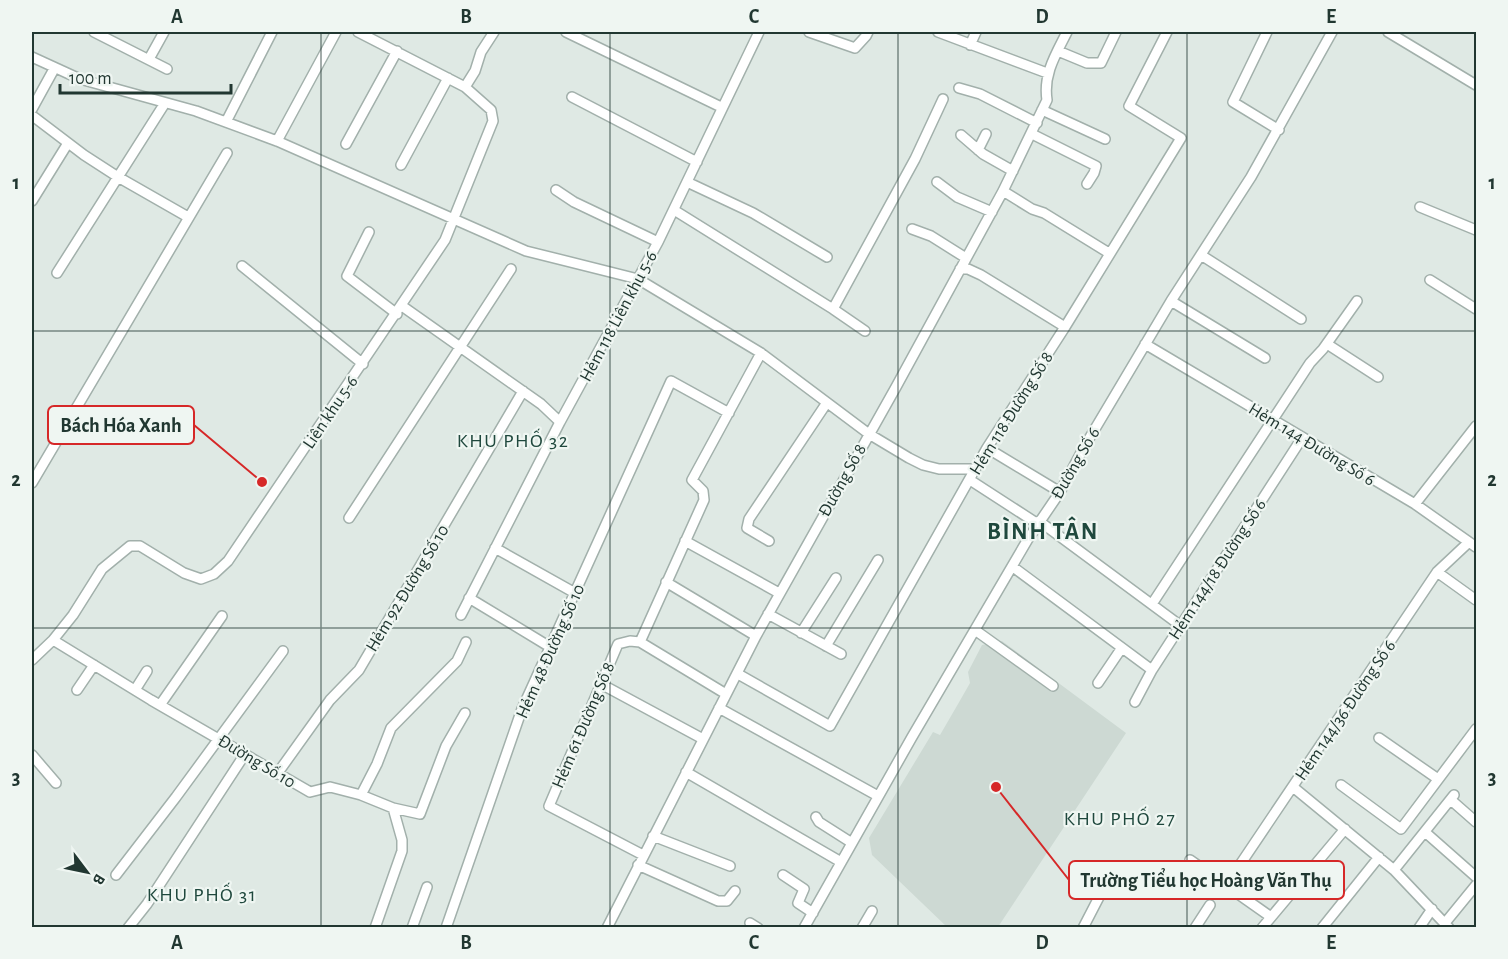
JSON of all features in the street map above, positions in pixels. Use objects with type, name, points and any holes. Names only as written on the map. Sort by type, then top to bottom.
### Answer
[{"type":"street","points":[[94,32],[106,33],[167,69]]},
{"type":"street","points":[[149,59],[164,32]]},
{"type":"street","points":[[226,122],[272,32]]},
{"type":"street","points":[[277,141],[336,32]]},
{"type":"street","name":"Liên khu 5-6","points":[[32,660],[73,615],[102,569],[130,546],[140,546],[184,573],[201,579],[214,574],[228,561],[446,240],[493,121],[491,110],[465,87],[358,32]]},
{"type":"street","points":[[465,87],[475,71],[480,52],[494,32]]},
{"type":"street","points":[[566,32],[586,36],[721,107]]},
{"type":"street","name":"Hẻm 118 Liên khu 5-6","points":[[461,615],[560,422],[658,242],[759,32]]},
{"type":"street","points":[[809,32],[855,48],[868,32]]},
{"type":"street","points":[[938,32],[1047,73]]},
{"type":"street","points":[[970,45],[976,32]]},
{"type":"street","name":"Đường Số 8","points":[[607,927],[779,593],[1003,191],[1047,100],[1045,89],[1047,73],[1067,32]]},
{"type":"street","points":[[1058,51],[1087,63],[1101,63],[1116,32]]},
{"type":"street","name":"Hẻm 118 Đường Số 8","points":[[738,674],[830,726],[987,448],[1065,327],[1181,138],[1129,106],[1167,32]]},
{"type":"street","points":[[1267,32],[1233,102],[1279,130]]},
{"type":"street","name":"Đường Số 6","points":[[804,927],[975,630],[1039,522],[1060,492],[1145,344],[1279,130],[1332,32]]},
{"type":"street","points":[[1388,32],[1476,85]]},
{"type":"street","points":[[346,144],[397,51]]},
{"type":"street","points":[[32,57],[80,79],[196,111],[277,141],[454,220],[542,256],[638,279],[761,353],[868,434],[923,465],[939,470],[975,469]]},
{"type":"street","points":[[32,109],[54,69]]},
{"type":"street","points":[[400,165],[448,78]]},
{"type":"street","points":[[959,88],[980,94],[1036,123]]},
{"type":"street","points":[[572,97],[697,162]]},
{"type":"street","points":[[833,309],[915,159],[943,99]]},
{"type":"street","points":[[57,273],[165,103]]},
{"type":"street","points":[[1042,110],[1105,139]]},
{"type":"street","points":[[32,118],[34,117],[118,177],[188,217]]},
{"type":"street","points":[[978,150],[986,134]]},
{"type":"street","points":[[1032,134],[1096,166],[1087,184]]},
{"type":"street","points":[[961,135],[978,150],[1013,171]]},
{"type":"street","points":[[32,201],[68,143]]},
{"type":"street","points":[[32,483],[227,153]]},
{"type":"street","points":[[687,182],[753,213],[827,257]]},
{"type":"street","points":[[937,182],[957,197],[992,212]]},
{"type":"street","points":[[556,190],[574,202],[658,242]]},
{"type":"street","points":[[1003,191],[1032,209],[1044,213],[1109,254]]},
{"type":"street","points":[[1420,207],[1476,230]]},
{"type":"street","points":[[674,210],[865,331]]},
{"type":"street","points":[[912,229],[931,236],[966,258]]},
{"type":"street","points":[[369,232],[347,276],[461,348],[541,404],[560,422]]},
{"type":"street","points":[[1201,255],[1300,319]]},
{"type":"street","points":[[242,266],[363,364]]},
{"type":"street","points":[[349,518],[511,269]]},
{"type":"street","points":[[960,269],[968,269],[981,274],[1065,327]]},
{"type":"street","points":[[1430,280],[1476,309]]},
{"type":"street","points":[[1171,301],[1265,358]]},
{"type":"street","points":[[1152,604],[1310,363],[1327,344],[1357,301]]},
{"type":"street","name":"Hẻm 144 Đường Số 6","points":[[1145,344],[1415,504],[1473,545]]},
{"type":"street","points":[[1327,344],[1378,377]]},
{"type":"street","points":[[726,694],[640,642],[704,500],[703,491],[692,480],[761,353]]},
{"type":"street","name":"Hẻm 48 Đường Số 10","points":[[446,927],[522,709],[671,381],[729,413]]},
{"type":"street","name":"Hẻm 92 Đường Số 10","points":[[277,774],[330,700],[359,670],[523,391]]},
{"type":"street","points":[[769,541],[747,528],[749,519],[826,404]]},
{"type":"street","points":[[1415,504],[1476,426]]},
{"type":"street","name":"Hẻm 144/18 Đường Số 6","points":[[1135,702],[1152,670],[1302,438]]},
{"type":"street","points":[[987,448],[1060,492]]},
{"type":"street","points":[[970,480],[1039,522],[1181,626]]},
{"type":"street","points":[[685,541],[779,593]]},
{"type":"street","name":"Hẻm 144/36 Đường Số 6","points":[[1227,884],[1437,572],[1473,545]]},
{"type":"street","points":[[495,548],[575,593]]},
{"type":"street","points":[[826,646],[878,560]]},
{"type":"street","points":[[1013,567],[1152,670]]},
{"type":"street","points":[[1437,572],[1476,600]]},
{"type":"street","points":[[801,633],[836,578]]},
{"type":"street","points":[[666,582],[756,636]]},
{"type":"street","points":[[469,598],[550,647]]},
{"type":"street","points":[[768,614],[841,654]]},
{"type":"street","points":[[160,705],[222,616]]},
{"type":"street","points":[[975,630],[1053,686]]},
{"type":"street","name":"Đường Số 10","points":[[52,640],[310,792],[330,787],[361,795],[393,808],[420,814],[446,746],[465,713]]},
{"type":"street","name":"Hẻm 61 Đường Số 8","points":[[640,642],[630,641],[618,644],[549,806],[643,855]]},
{"type":"street","points":[[361,795],[377,764],[391,728],[457,661],[466,642]]},
{"type":"street","points":[[1098,684],[1121,648]]},
{"type":"street","points":[[116,875],[220,739],[283,651]]},
{"type":"street","points":[[77,690],[94,665]]},
{"type":"street","points":[[135,690],[147,671]]},
{"type":"street","points":[[601,684],[703,738]]},
{"type":"street","points":[[719,708],[878,796]]},
{"type":"street","points":[[1341,785],[1401,829],[1476,729]]},
{"type":"street","points":[[1378,738],[1438,779]]},
{"type":"street","points":[[128,927],[147,904],[245,754]]},
{"type":"street","points":[[32,755],[56,783]]},
{"type":"street","points":[[686,772],[841,862]]},
{"type":"street","points":[[1293,787],[1394,870],[1447,925],[1476,885]]},
{"type":"street","points":[[1394,870],[1453,798],[1476,822]]},
{"type":"street","points":[[375,927],[402,850],[402,840],[393,808]]},
{"type":"street","points":[[816,817],[819,822],[852,843]]},
{"type":"street","points":[[1262,927],[1345,830]]},
{"type":"street","points":[[1425,832],[1476,877]]},
{"type":"street","points":[[653,836],[730,866]]},
{"type":"street","points":[[1322,927],[1378,857]]},
{"type":"street","points":[[1190,860],[1271,917]]},
{"type":"street","points":[[638,865],[718,901],[727,901],[735,891]]},
{"type":"street","points":[[1083,927],[1112,872]]},
{"type":"street","points":[[783,875],[804,889],[798,903],[813,913]]},
{"type":"street","points":[[412,927],[427,887]]},
{"type":"street","points":[[1195,927],[1210,905]]},
{"type":"street","points":[[1419,927],[1432,909]]},
{"type":"street","points":[[862,927],[872,911]]},
{"type":"shaded area","points":[[1002,641],[1126,733],[998,927],[947,927],[872,855],[869,838],[933,732],[940,735],[970,683],[968,672],[982,645]]},
{"type":"place","name":"Bách Hóa Xanh","points":[[262,482]]},
{"type":"place","name":"Trường Tiểu học Hoàng Văn Thụ","points":[[996,787]]},
{"type":"district","name":"KHU PHỐ 32","points":[[513,440]]},
{"type":"district","name":"BÌNH TÂN","points":[[1043,531]]},
{"type":"district","name":"KHU PHỐ 27","points":[[1120,818]]},
{"type":"district","name":"KHU PHỐ 31","points":[[202,894]]}]
